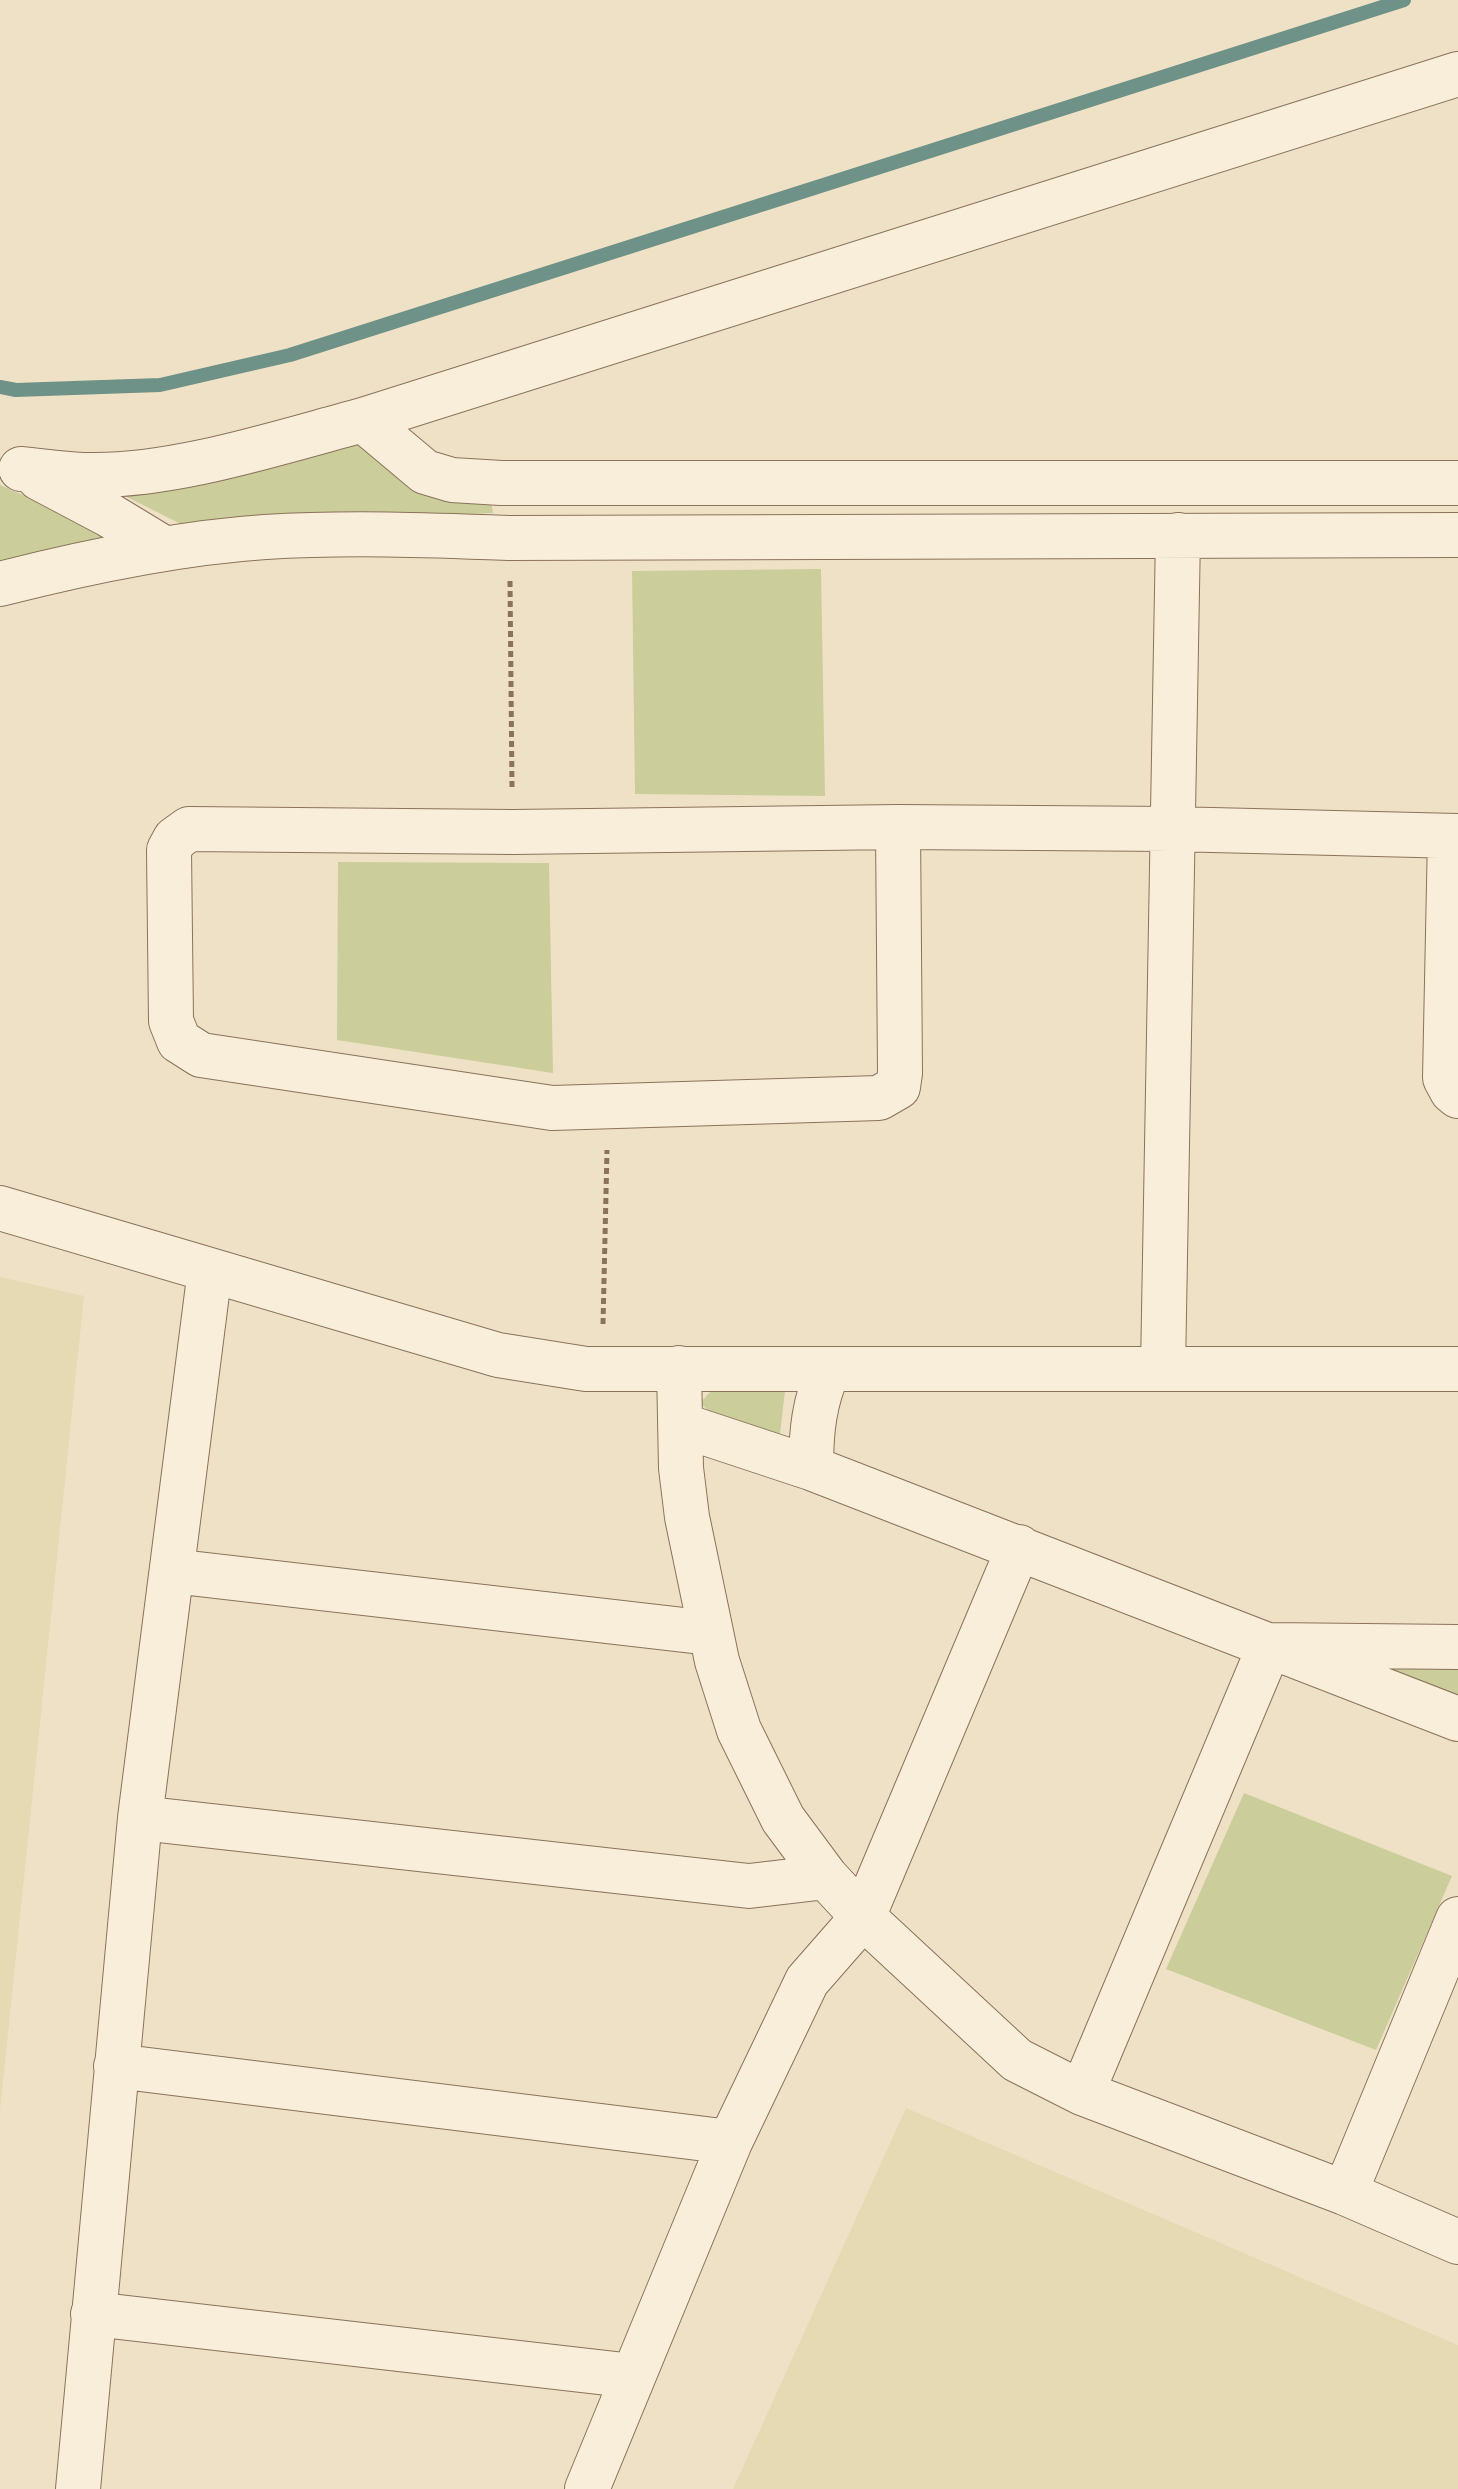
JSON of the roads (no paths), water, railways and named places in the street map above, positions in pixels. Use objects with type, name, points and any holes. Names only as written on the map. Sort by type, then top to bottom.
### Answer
[{"type":"street","points":[[11,465],[89,475],[146,471],[233,454],[363,420],[1458,74]]},
{"type":"street","points":[[363,420],[425,472],[452,480],[501,483],[1458,483]]},
{"type":"street","points":[[11,465],[109,515],[165,549]]},
{"type":"street","points":[[0,584],[165,549],[262,537],[361,533],[509,538],[1458,535]]},
{"type":"street","points":[[1163,1368],[1178,535]]},
{"type":"street","points":[[898,827],[898,1087],[879,1098],[552,1108],[201,1055],[179,1041],[171,1021],[169,850],[175,839],[189,829],[513,832],[898,827],[1171,829],[1454,836],[1445,1078],[1458,1096]]},
{"type":"street","points":[[0,1208],[498,1355],[586,1369],[1458,1369]]},
{"type":"street","points":[[78,2489],[140,1818],[210,1270]]},
{"type":"street","points":[[679,1368],[681,1468],[687,1517],[710,1633],[739,1730],[783,1819],[826,1877],[863,1917],[1017,2060],[1082,2093],[1345,2193],[1458,2242]]},
{"type":"street","points":[[811,1468],[811,1432],[819,1392],[829,1369]]},
{"type":"street","points":[[681,1425],[811,1468],[1458,1719]]},
{"type":"street","points":[[587,2489],[730,2142],[807,1981],[863,1917],[1019,1547]]},
{"type":"street","points":[[172,1571],[710,1633]]},
{"type":"street","points":[[1270,1645],[1458,1647]]},
{"type":"street","points":[[1082,2093],[1270,1645]]},
{"type":"street","points":[[140,1818],[749,1886],[826,1877]]},
{"type":"street","points":[[1345,2193],[1458,1919]]},
{"type":"street","points":[[116,2066],[730,2142]]},
{"type":"street","points":[[93,2314],[633,2376]]},
{"type":"waterway","points":[[0,387],[16,390],[160,385],[290,355],[1404,0]]}]
